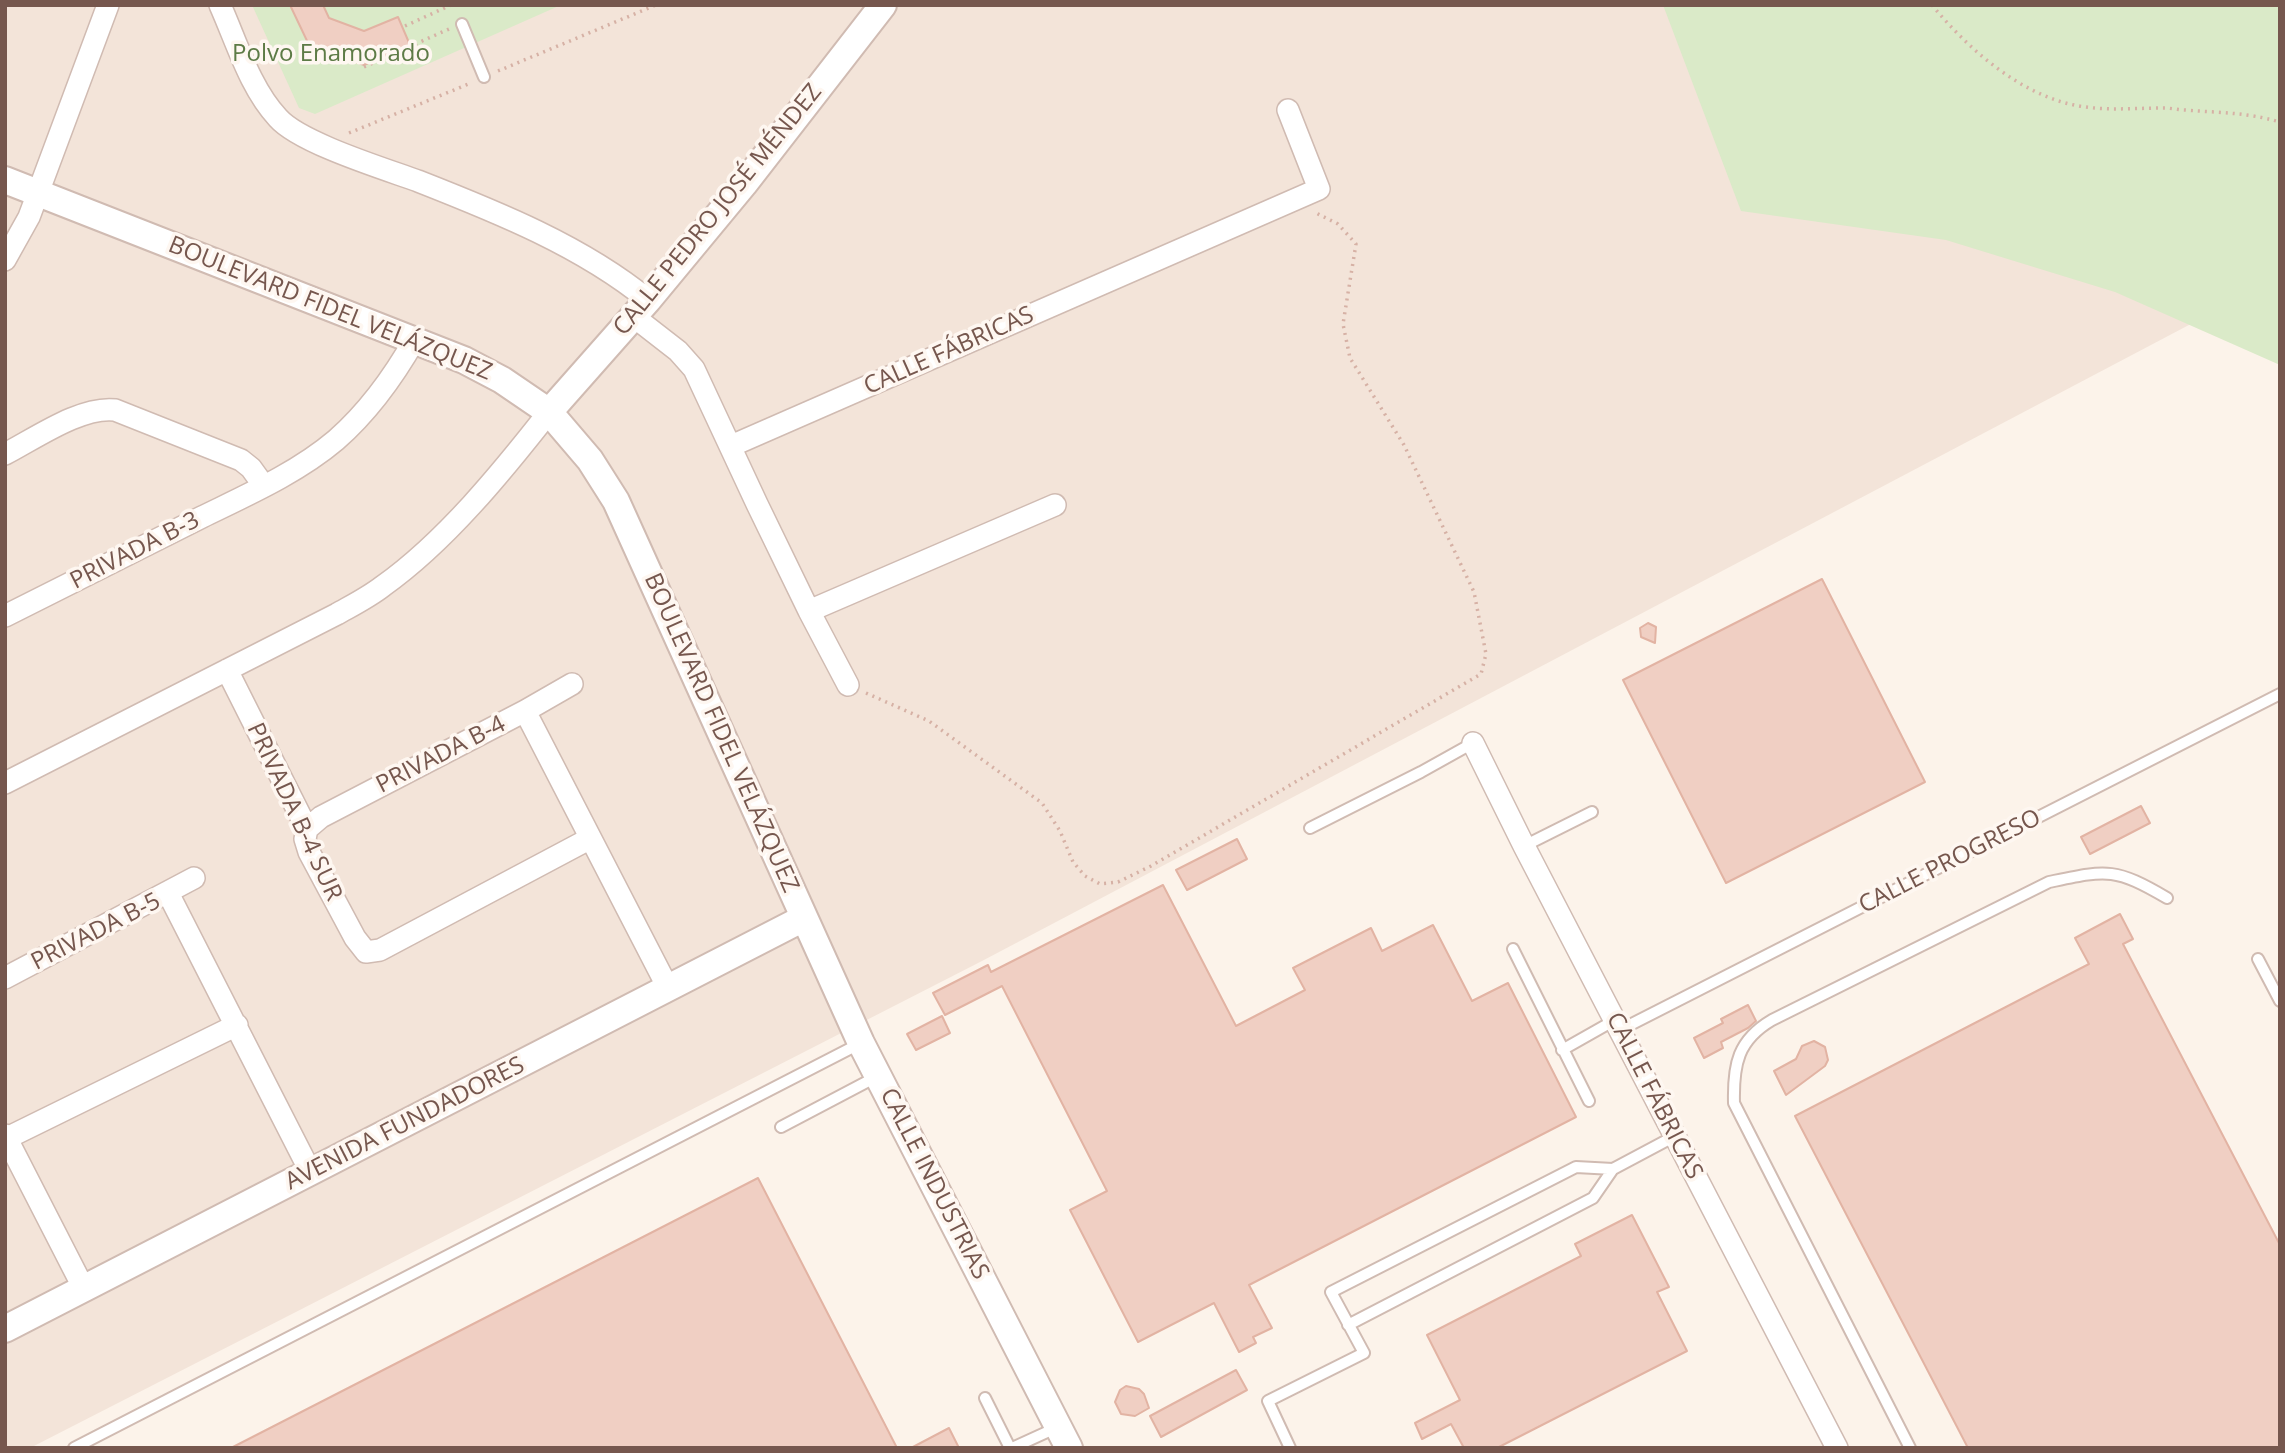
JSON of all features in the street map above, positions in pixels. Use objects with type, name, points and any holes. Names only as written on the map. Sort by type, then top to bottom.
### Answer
[{"type":"street","points":[[5,260],[24,227],[108,5]]},
{"type":"street","points":[[220,5],[256,85],[279,120],[309,139],[481,206],[618,276],[640,308],[694,369],[808,611],[848,685]]},
{"type":"street","name":"CALLE PEDRO JOSÉ MÉNDEZ","points":[[548,412],[744,184],[883,5]]},
{"type":"street","name":"CALLE FÁBRICAS","points":[[731,446],[1319,189],[1289,110]]},
{"type":"street","name":"BOULEVARD FIDEL VELÁZQUEZ","points":[[5,180],[415,339],[502,380],[548,412],[590,460],[616,500],[804,918]]},
{"type":"street","name":"PRIVADA B-3","points":[[5,616],[264,486],[309,460],[336,440],[387,384],[415,339]]},
{"type":"street","points":[[5,454],[80,415],[94,410],[115,410],[240,460],[251,468],[264,486]]},
{"type":"street","points":[[5,783],[337,614],[382,587],[426,552],[497,475],[548,412]]},
{"type":"street","points":[[808,611],[1055,505]]},
{"type":"street","name":"PRIVADA B-4 SUR","points":[[227,670],[307,830],[305,839],[309,852],[355,938],[366,952],[380,950],[589,839]]},
{"type":"street","points":[[524,711],[572,684]]},
{"type":"street","name":"PRIVADA B-4","points":[[307,830],[321,817],[524,711],[668,988]]},
{"type":"street","name":"CALLE FÁBRICAS","points":[[1474,743],[1524,846],[1838,1448]]},
{"type":"street","points":[[168,893],[194,878]]},
{"type":"street","name":"PRIVADA B-5","points":[[5,978],[168,893],[311,1173]]},
{"type":"street","name":"AVENIDA FUNDADORES","points":[[5,1329],[804,918]]},
{"type":"street","name":"CALLE INDUSTRIAS","points":[[804,918],[861,1043],[1064,1437]]},
{"type":"street","points":[[84,1289],[6,1136],[237,1025]]},
{"type":"lane","points":[[462,24],[484,77]]},
{"type":"lane","name":"CALLE PROGRESO","points":[[1562,1050],[1618,1025],[2280,694]]},
{"type":"lane","points":[[1310,828],[1474,743]]},
{"type":"lane","points":[[1524,846],[1592,812]]},
{"type":"lane","points":[[1910,1448],[1734,1102],[1734,1081],[1744,1042],[1759,1027],[1772,1020],[2049,882],[2097,872],[2117,873],[2167,898]]},
{"type":"lane","points":[[1513,949],[1589,1101]]},
{"type":"lane","points":[[2258,959],[2280,1001]]},
{"type":"lane","points":[[2268,978],[2280,972]]},
{"type":"lane","points":[[74,1448],[92,1444],[861,1043]]},
{"type":"lane","points":[[781,1127],[879,1076]]},
{"type":"lane","points":[[1348,1325],[1593,1198],[1613,1169],[1675,1136]]},
{"type":"lane","points":[[1290,1448],[1268,1401],[1364,1353],[1331,1292],[1576,1167],[1613,1169]]},
{"type":"lane","points":[[985,1398],[1011,1448],[1064,1437]]},
{"type":"path","points":[[405,26],[452,5]]},
{"type":"path","points":[[1932,5],[1953,30],[2004,72],[2034,90],[2064,102],[2078,106],[2121,109],[2165,108],[2247,113],[2280,122]]},
{"type":"path","points":[[364,66],[451,29]]},
{"type":"path","points":[[848,685],[929,721],[1042,803],[1060,831],[1073,862],[1085,876],[1100,884],[1118,882],[1151,866],[1481,674],[1486,654],[1474,592],[1404,446],[1350,358],[1343,324],[1356,244],[1338,224],[1293,201]]},
{"type":"shaded area","points":[[5,5],[2280,5],[2280,277],[982,961],[30,1448],[5,1448]]},
{"type":"green space","name":"Polvo Enamorado","points":[[252,5],[561,5],[315,114],[299,108]]},
{"type":"green space","points":[[1663,5],[2280,5],[2280,365],[2115,292],[1946,240],[1741,211]]},
{"type":"building","points":[[290,5],[323,5],[329,18],[364,31],[398,17],[410,45],[364,65],[309,45]]},
{"type":"building","points":[[1822,579],[1925,782],[1726,883],[1623,680]]},
{"type":"building","points":[[1648,623],[1656,627],[1655,643],[1641,637],[1640,628]]},
{"type":"building","points":[[2141,806],[2150,823],[2090,854],[2081,837]]},
{"type":"building","points":[[1237,839],[1247,859],[1187,890],[1176,870]]},
{"type":"building","points":[[1163,885],[1236,1026],[1305,990],[1293,968],[1371,928],[1382,951],[1433,925],[1472,1001],[1508,983],[1576,1117],[1249,1285],[1272,1328],[1253,1337],[1256,1343],[1239,1352],[1214,1303],[1138,1342],[1070,1210],[1107,1191],[1002,986],[945,1015],[933,993],[988,965],[991,972]]},
{"type":"building","points":[[2120,914],[2133,939],[2123,944],[2280,1245],[2280,1448],[1968,1448],[1795,1116],[2089,964],[2075,938]]},
{"type":"building","points":[[1748,1005],[1756,1021],[1721,1042],[1723,1048],[1704,1058],[1694,1038],[1723,1023],[1721,1019]]},
{"type":"building","points":[[942,1016],[950,1033],[916,1050],[907,1034]]},
{"type":"building","points":[[1814,1041],[1825,1047],[1828,1060],[1825,1066],[1786,1095],[1774,1071],[1796,1059],[1802,1046]]},
{"type":"building","points":[[758,1178],[897,1448],[231,1448]]},
{"type":"building","points":[[1632,1215],[1669,1287],[1657,1292],[1687,1351],[1497,1448],[1464,1448],[1451,1424],[1422,1439],[1415,1423],[1460,1400],[1427,1335],[1581,1256],[1575,1244]]},
{"type":"building","points":[[1236,1370],[1247,1390],[1161,1437],[1150,1416]]},
{"type":"building","points":[[1126,1386],[1139,1389],[1149,1408],[1135,1416],[1121,1414],[1115,1402],[1120,1390]]},
{"type":"building","points":[[949,1428],[959,1448],[911,1448]]}]
